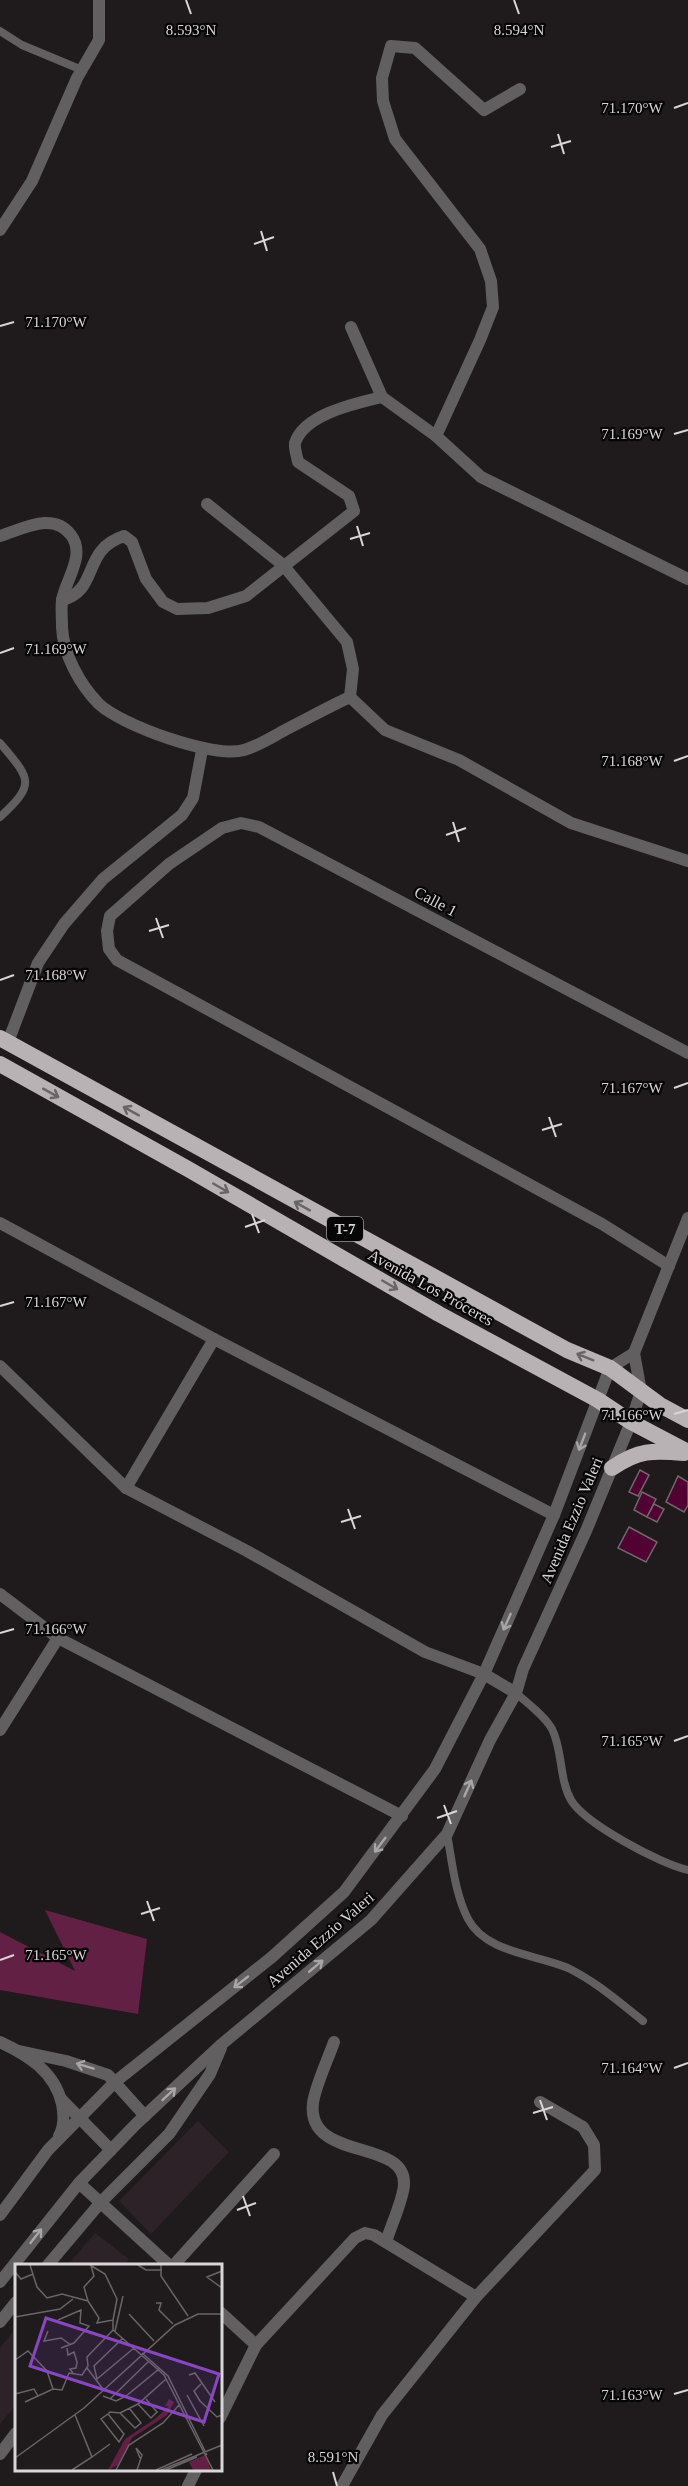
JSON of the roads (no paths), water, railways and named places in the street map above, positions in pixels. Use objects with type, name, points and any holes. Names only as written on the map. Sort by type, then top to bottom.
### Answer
[{"type":"highway","name":"Avenida Los Próceres","points":[[4,1040],[567,1350],[610,1368],[641,1391],[688,1420]]},
{"type":"highway","name":"Avenida Los Próceres","points":[[0,1064],[439,1314],[598,1400],[631,1422],[688,1453]]},
{"type":"highway","points":[[612,1468],[638,1453],[650,1451],[688,1453]]},
{"type":"street","points":[[3,221],[32,181],[100,34],[99,0]]},
{"type":"street","points":[[436,436],[493,307],[491,281],[480,249],[395,139],[383,101],[382,78],[391,46],[415,48],[484,110],[520,89]]},
{"type":"street","points":[[351,327],[382,397],[436,436],[481,477],[688,579]]},
{"type":"street","points":[[62,600],[74,597],[80,591],[95,558],[106,544],[124,536],[132,542],[146,579],[163,602],[177,609],[208,608],[246,596],[354,511],[349,496],[298,462],[294,444],[302,430],[343,406],[382,397]]},
{"type":"street","points":[[207,504],[283,565],[347,642],[353,669],[350,697]]},
{"type":"street","points":[[0,536],[48,521],[61,525],[72,536],[77,555],[62,600],[62,630],[68,655],[79,679],[100,705],[170,740],[202,750],[243,751],[350,697]]},
{"type":"street","points":[[350,697],[385,730],[459,760],[571,823],[688,861]]},
{"type":"street","points":[[4,1040],[38,963],[64,924],[103,879],[175,821],[193,798],[202,750]]},
{"type":"street","name":"Calle 1","points":[[669,1266],[602,1224],[117,960],[109,949],[107,931],[110,916],[169,864],[222,828],[241,823],[259,827],[688,1053]]},
{"type":"street","points":[[641,1391],[634,1353],[688,1218]]},
{"type":"street","points":[[0,1223],[214,1339],[554,1515]]},
{"type":"street","points":[[126,1488],[214,1339]]},
{"type":"street","points":[[610,1368],[634,1353]]},
{"type":"street","points":[[0,1366],[126,1488],[247,1551],[426,1652],[484,1674],[516,1693]]},
{"type":"street","name":"Avenida Ezzio Valeri","points":[[0,2215],[48,2150],[115,2082],[272,1957],[344,1892],[402,1816],[435,1769],[484,1674],[554,1515],[610,1368]]},
{"type":"street","name":"Avenida Ezzio Valeri","points":[[0,2282],[79,2183],[111,2150],[222,2044],[371,1920],[447,1834],[490,1740],[516,1693],[523,1669],[612,1468],[641,1391]]},
{"type":"street","points":[[0,1594],[58,1638],[402,1816]]},
{"type":"street","points":[[0,1730],[58,1638]]},
{"type":"street","points":[[0,2042],[19,2051],[92,2068],[108,2075],[145,2116]]},
{"type":"street","points":[[334,2042],[313,2104],[316,2124],[327,2138],[392,2161],[402,2173],[404,2185],[386,2242]]},
{"type":"street","points":[[48,2264],[100,2202],[169,2134],[210,2074],[222,2044]]},
{"type":"street","points":[[19,2051],[47,2073],[64,2111],[61,2133],[48,2150]]},
{"type":"street","points":[[60,2098],[111,2150]]},
{"type":"street","points":[[342,2486],[382,2415],[476,2297],[595,2170],[594,2145],[583,2127],[540,2103]]},
{"type":"street","points":[[172,2264],[274,2154]]},
{"type":"street","points":[[79,2183],[170,2264]]},
{"type":"street","points":[[222,2414],[256,2345],[355,2238],[365,2233],[374,2235],[476,2297]]},
{"type":"street","points":[[0,2322],[15,2303]]},
{"type":"street","points":[[222,2314],[256,2345]]},
{"type":"street","points":[[0,2454],[15,2434]]},
{"type":"street","points":[[188,2486],[195,2471]]},
{"type":"lane","points":[[0,31],[22,45],[82,70]]},
{"type":"lane","points":[[0,744],[25,772],[26,782],[18,800],[0,817]]},
{"type":"lane","points":[[516,1693],[553,1730],[566,1787],[572,1802],[580,1811],[598,1826],[645,1852],[688,1870]]},
{"type":"lane","points":[[447,1834],[459,1893],[468,1919],[478,1933],[493,1944],[568,1969],[593,1983],[643,2020]]}]
